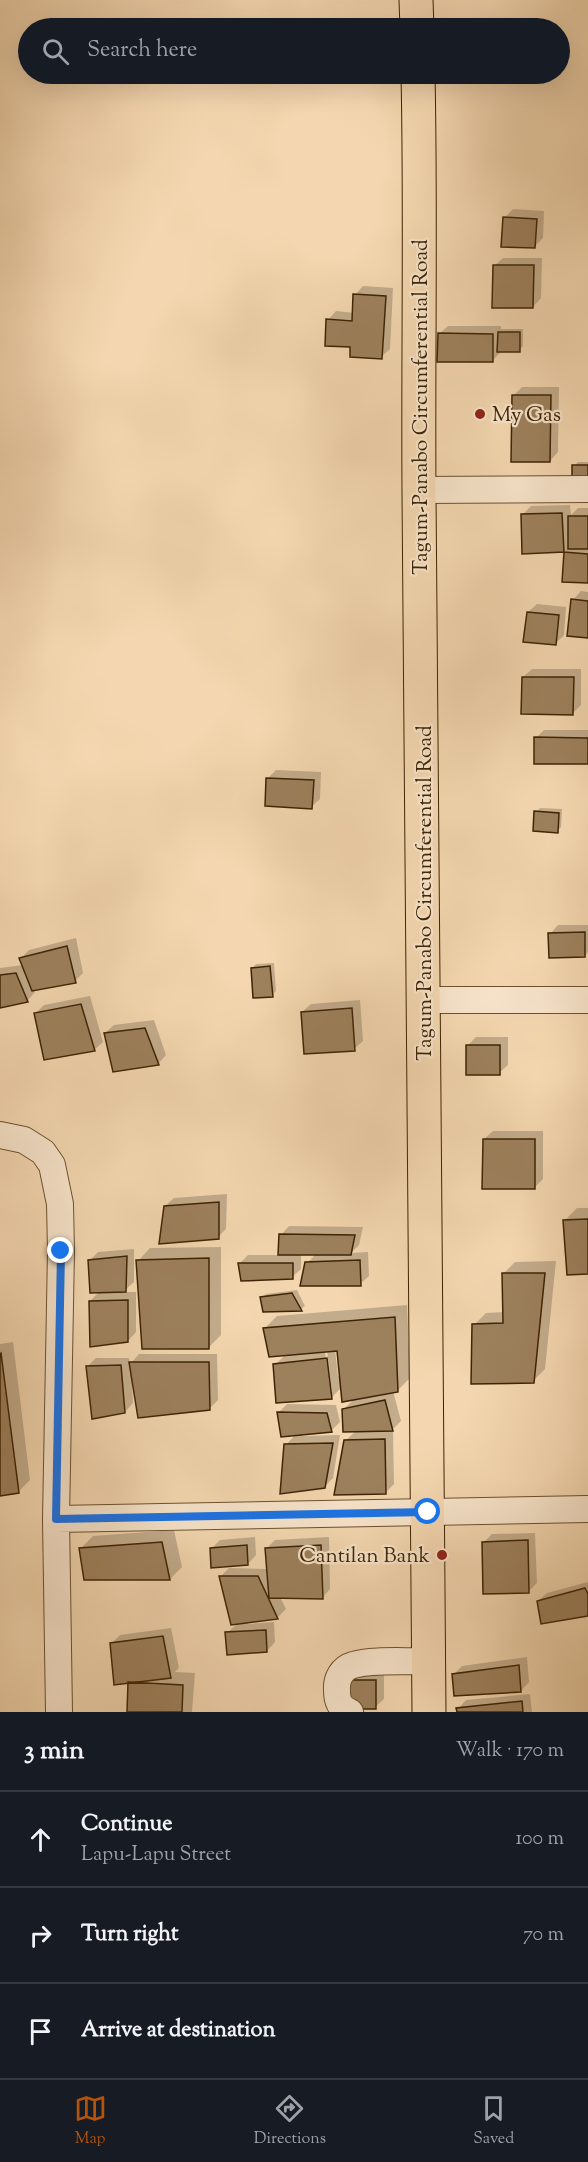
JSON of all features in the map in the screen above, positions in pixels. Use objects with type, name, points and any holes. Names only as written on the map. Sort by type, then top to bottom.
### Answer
[{"type":"highway","points":[[416,0],[417,18]]},
{"type":"highway","name":"Tagum-Panabo Circumferential Road","points":[[418,84],[419,489],[429,1712]]},
{"type":"street","points":[[419,489],[588,489]]},
{"type":"street","points":[[424,1000],[588,1000]]},
{"type":"street","points":[[0,1135],[24,1140],[43,1152],[52,1165],[60,1204],[56,1519],[59,1712]]},
{"type":"street","points":[[56,1519],[588,1509]]},
{"type":"street","points":[[350,1712],[343,1709],[338,1702],[336,1682],[343,1671],[352,1665],[429,1661]]},
{"type":"building","points":[[503,217],[537,219],[535,248],[501,247]]},
{"type":"building","points":[[493,265],[534,265],[533,308],[492,308]]},
{"type":"building","points":[[353,294],[386,296],[382,359],[350,357],[350,347],[325,346],[326,319],[352,321]]},
{"type":"building","points":[[498,332],[520,332],[520,352],[497,352]]},
{"type":"building","points":[[438,333],[493,334],[493,362],[437,362]]},
{"type":"building","points":[[512,395],[551,395],[550,462],[511,462]]},
{"type":"building","points":[[572,465],[588,465],[588,482],[572,482]]},
{"type":"building","points":[[562,513],[564,552],[522,554],[521,514]]},
{"type":"building","points":[[568,516],[588,516],[588,549],[568,549]]},
{"type":"building","points":[[564,552],[588,554],[588,583],[562,582]]},
{"type":"building","points":[[571,599],[588,601],[588,638],[567,636]]},
{"type":"building","points":[[527,612],[559,615],[556,645],[523,642]]},
{"type":"building","points":[[522,677],[574,677],[573,715],[521,714]]},
{"type":"building","points":[[534,737],[588,738],[588,764],[534,764]]},
{"type":"building","points":[[266,778],[314,780],[312,809],[265,806]]},
{"type":"building","points":[[534,811],[559,813],[558,833],[533,831]]},
{"type":"building","points":[[585,932],[585,957],[549,958],[548,933]]},
{"type":"building","points":[[67,946],[76,983],[32,991],[19,958]]},
{"type":"building","points":[[270,966],[273,997],[253,998],[251,968]]},
{"type":"building","points":[[16,973],[28,1002],[0,1008],[0,975]]},
{"type":"building","points":[[81,1004],[95,1051],[44,1060],[34,1013]]},
{"type":"building","points":[[352,1008],[355,1051],[304,1054],[301,1012]]},
{"type":"building","points":[[145,1028],[159,1065],[113,1072],[104,1033]]},
{"type":"building","points":[[466,1045],[500,1045],[500,1075],[466,1075]]},
{"type":"building","points":[[483,1139],[535,1139],[535,1189],[482,1189]]},
{"type":"building","points":[[219,1202],[219,1239],[159,1244],[164,1206]]},
{"type":"building","points":[[588,1219],[588,1274],[567,1275],[563,1220]]},
{"type":"building","points":[[279,1234],[355,1235],[351,1255],[278,1255]]},
{"type":"building","points":[[127,1256],[126,1292],[90,1293],[88,1260]]},
{"type":"building","points":[[209,1258],[209,1349],[142,1349],[136,1260]]},
{"type":"building","points":[[360,1260],[361,1286],[300,1286],[305,1262]]},
{"type":"building","points":[[238,1263],[293,1263],[293,1279],[241,1281]]},
{"type":"building","points":[[502,1273],[545,1273],[534,1383],[471,1384],[472,1324],[503,1323]]},
{"type":"building","points":[[292,1293],[302,1311],[263,1312],[260,1297]]},
{"type":"building","points":[[128,1300],[128,1342],[90,1347],[89,1301]]},
{"type":"building","points":[[395,1317],[398,1392],[342,1402],[337,1351],[269,1357],[263,1328]]},
{"type":"building","points":[[0,1354],[19,1493],[0,1496]]},
{"type":"building","points":[[327,1358],[332,1399],[276,1403],[273,1364]]},
{"type":"building","points":[[129,1362],[209,1362],[210,1410],[138,1418]]},
{"type":"building","points":[[121,1365],[125,1413],[92,1419],[86,1366]]},
{"type":"building","points":[[385,1400],[393,1431],[343,1432],[342,1409]]},
{"type":"building","points":[[277,1412],[327,1413],[332,1432],[281,1437]]},
{"type":"building","points":[[385,1439],[386,1494],[334,1495],[344,1440]]},
{"type":"building","points":[[333,1443],[325,1488],[280,1494],[284,1444]]},
{"type":"building","points":[[528,1540],[529,1593],[483,1594],[482,1542]]},
{"type":"building","points":[[162,1542],[170,1580],[84,1580],[79,1548]]},
{"type":"building","points":[[247,1545],[248,1565],[211,1568],[210,1548]]},
{"type":"building","points":[[321,1545],[323,1599],[269,1598],[265,1548]]},
{"type":"building","points":[[219,1576],[258,1576],[278,1619],[231,1625]]},
{"type":"building","points":[[585,1588],[588,1594],[588,1616],[541,1624],[537,1601]]},
{"type":"building","points":[[266,1630],[267,1652],[227,1655],[225,1632]]},
{"type":"building","points":[[163,1636],[171,1678],[114,1685],[110,1643]]},
{"type":"building","points":[[519,1665],[521,1692],[454,1696],[452,1674]]},
{"type":"building","points":[[347,1680],[376,1680],[376,1709],[347,1709]]},
{"type":"building","points":[[128,1682],[183,1685],[182,1712],[127,1712]]},
{"type":"building","points":[[522,1701],[523,1712],[457,1712],[456,1708]]},
{"type":"place","name":"My Gas","points":[[480,414]]},
{"type":"place","name":"Cantilan Bank","points":[[442,1555]]},
{"type":"route","points":[[61,1251],[56,1519],[428,1512]]}]
